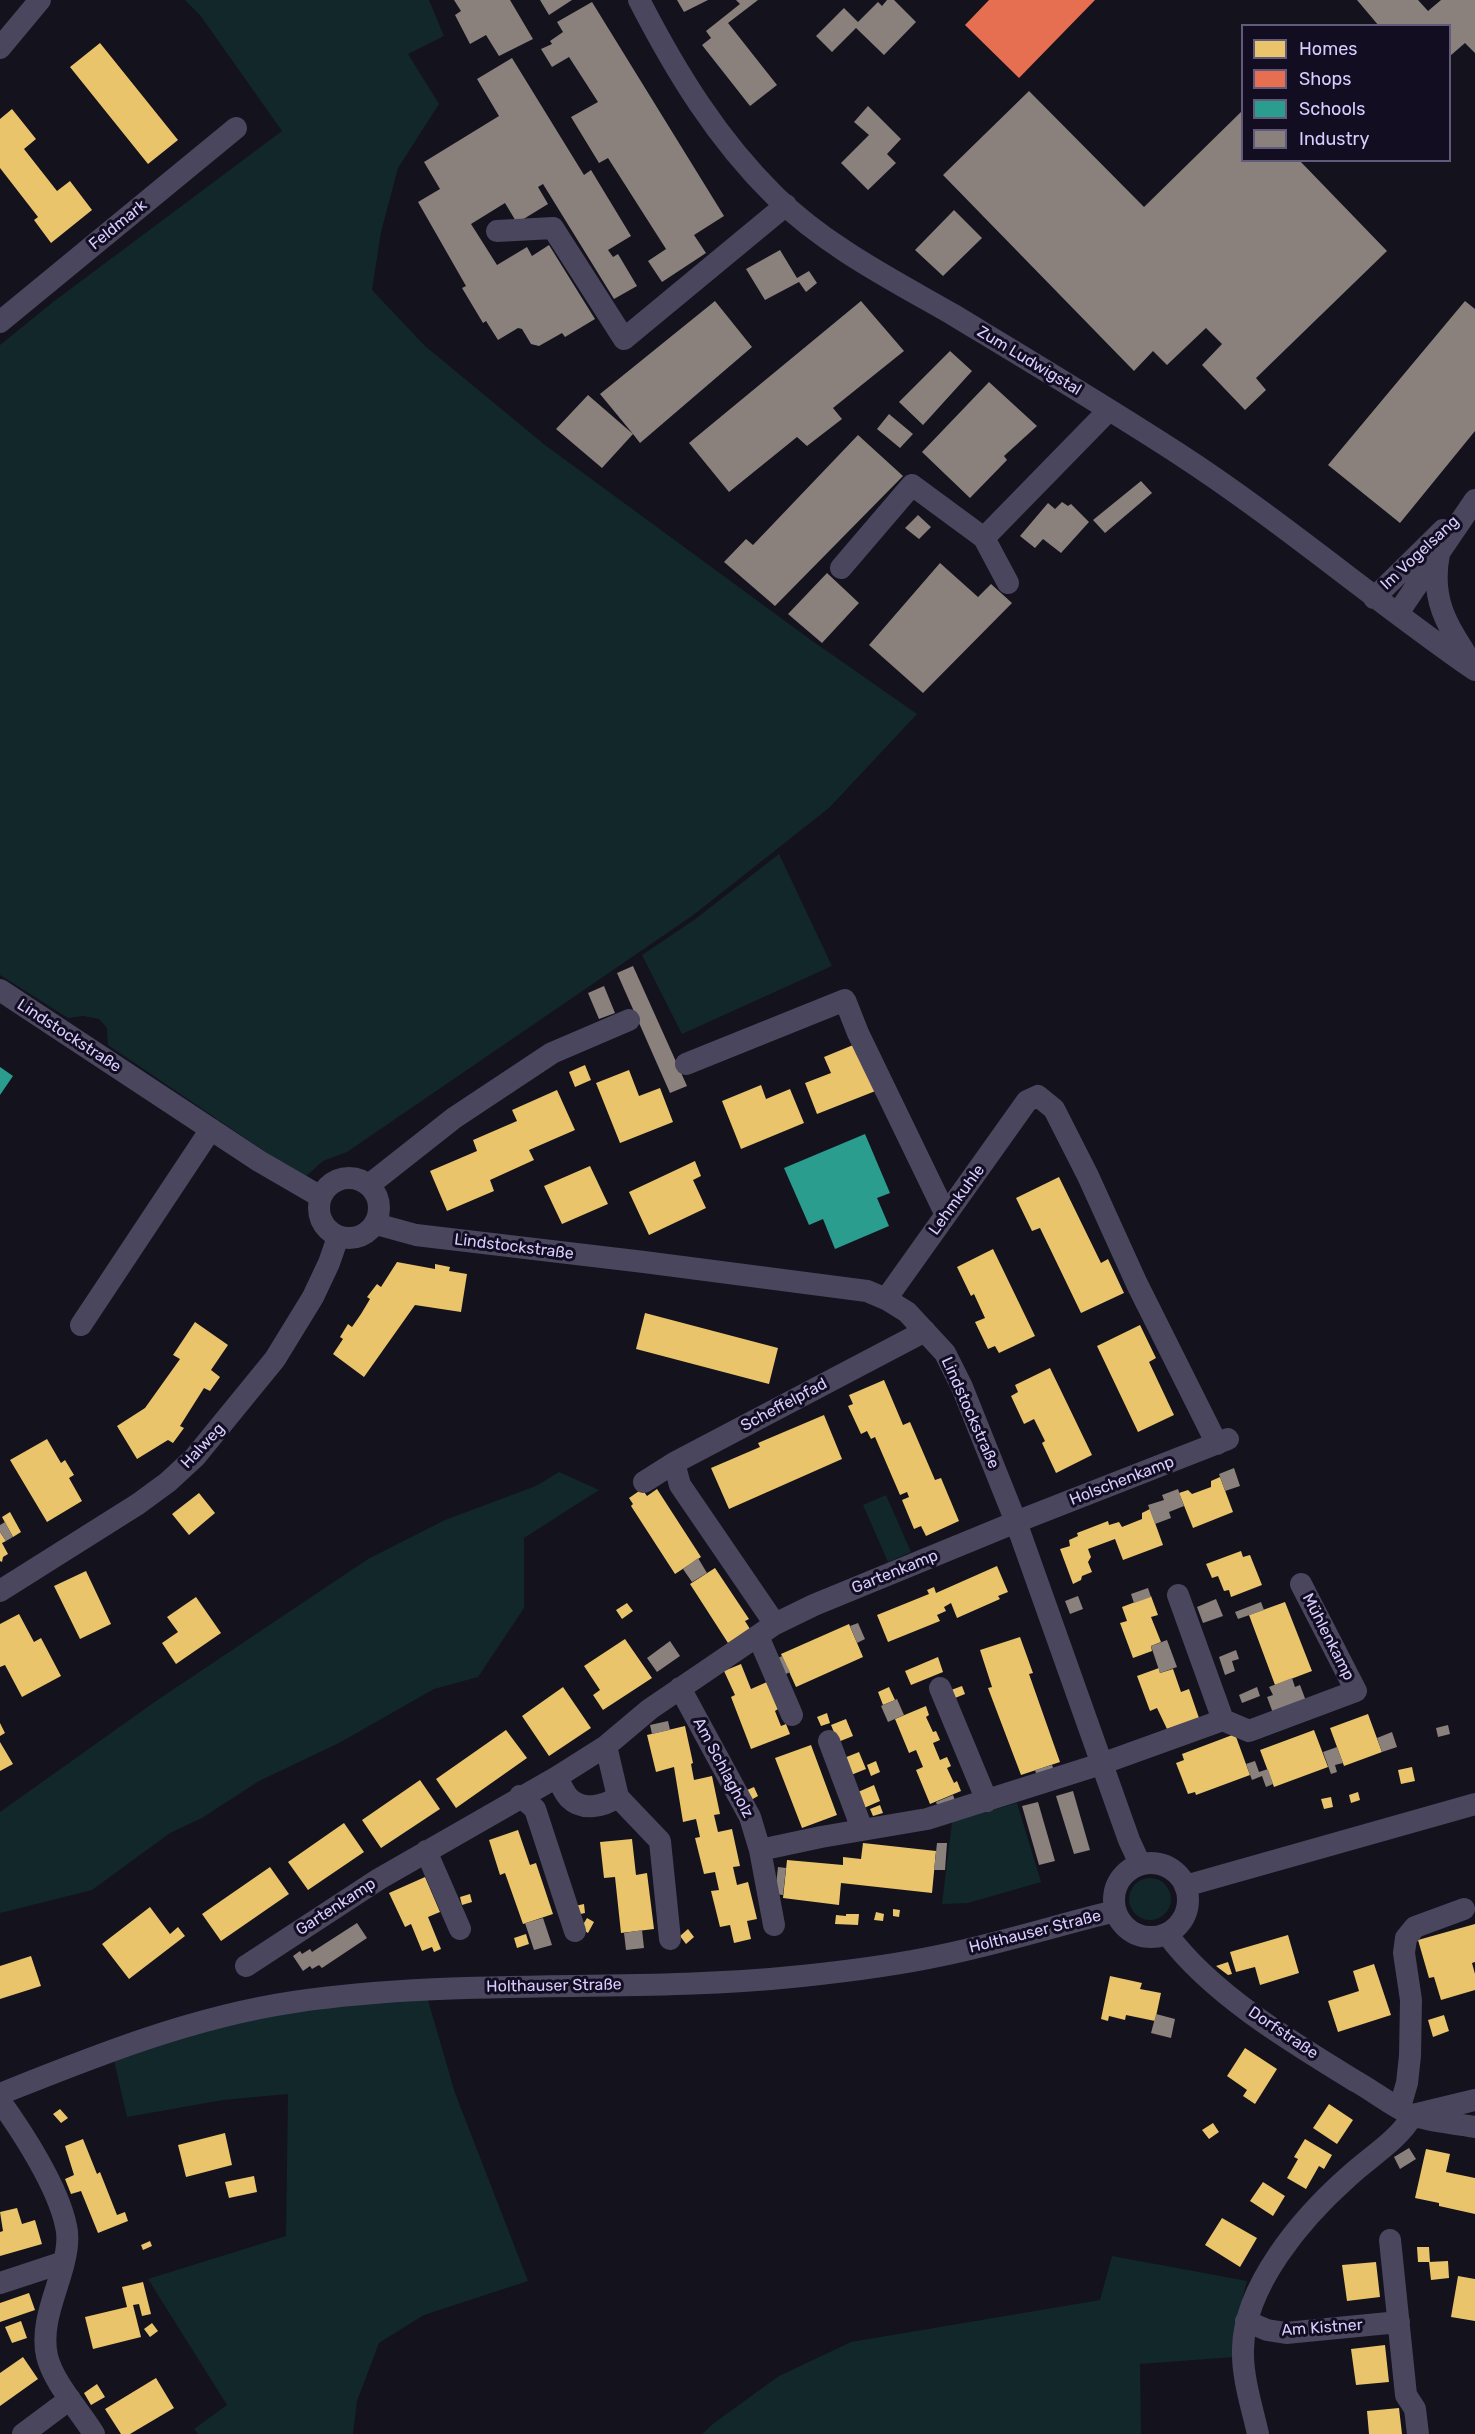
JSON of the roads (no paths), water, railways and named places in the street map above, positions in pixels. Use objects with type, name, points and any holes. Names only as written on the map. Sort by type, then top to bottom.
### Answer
[{"type":"street","points":[[0,48],[40,0]]},
{"type":"street","name":"Zum Ludwigstal","points":[[639,0],[667,56],[716,129],[786,205],[806,223],[862,262],[1109,410],[1201,469],[1374,598],[1475,669]]},
{"type":"street","name":"Feldmark","points":[[0,322],[236,128]]},
{"type":"street","points":[[497,231],[553,228],[624,339],[786,205]]},
{"type":"street","points":[[984,538],[1109,410]]},
{"type":"street","points":[[841,568],[912,485],[984,538],[1008,583]]},
{"type":"street","name":"Im Vogelsang","points":[[1374,598],[1423,548],[1471,505]]},
{"type":"street","name":"Im Vogelsang","points":[[1398,613],[1471,505]]},
{"type":"street","name":"Im Vogelsang","points":[[1440,550],[1436,577],[1439,605],[1447,624],[1475,669]]},
{"type":"street","name":"Lindstockstraße","points":[[0,990],[259,1161],[321,1197]]},
{"type":"street","points":[[686,1064],[845,1000],[858,1033],[946,1215]]},
{"type":"street","points":[[369,1185],[454,1118],[552,1053],[629,1020]]},
{"type":"street","name":"Lehmkuhle","points":[[886,1299],[1028,1101],[1038,1096],[1054,1109],[1088,1176],[1137,1284],[1222,1441]]},
{"type":"street","points":[[81,1326],[211,1129]]},
{"type":"street","points":[[342,1179],[361,1180],[369,1185],[377,1195],[380,1208],[376,1224],[364,1235],[350,1239],[338,1237],[328,1231],[319,1216],[321,1197],[326,1188],[342,1179]]},
{"type":"street","name":"Lindstockstraße","points":[[376,1224],[416,1235],[867,1291],[907,1312],[945,1353],[962,1387],[1016,1522],[1101,1764],[1140,1864]]},
{"type":"street","name":"Halweg","points":[[0,1591],[138,1504],[168,1482],[195,1457],[274,1359],[313,1297],[338,1237]]},
{"type":"street","name":"Scheffelpfad","points":[[644,1482],[674,1463],[925,1330]]},
{"type":"street","name":"Holschenkamp","points":[[1016,1522],[1222,1441]]},
{"type":"street","points":[[674,1463],[680,1485],[767,1630],[792,1715]]},
{"type":"street","name":"Gartenkamp","points":[[246,1966],[426,1851],[557,1777],[606,1746],[650,1709],[767,1630],[814,1605],[1016,1522]]},
{"type":"street","name":"Mühlenkamp","points":[[1223,1720],[1249,1731],[1356,1691],[1301,1584]]},
{"type":"street","points":[[760,1850],[862,1829],[927,1819],[1101,1764],[1223,1720],[1178,1595]]},
{"type":"street","name":"Am Schlagholz","points":[[680,1688],[750,1817],[760,1850],[774,1925]]},
{"type":"street","points":[[940,1688],[987,1801]]},
{"type":"street","points":[[829,1741],[862,1829]]},
{"type":"street","points":[[606,1746],[618,1797],[660,1841],[670,1939]]},
{"type":"street","points":[[557,1777],[568,1797],[580,1805],[604,1806],[618,1797]]},
{"type":"street","points":[[520,1796],[535,1809],[575,1931]]},
{"type":"street","points":[[1185,1886],[1475,1804]]},
{"type":"street","points":[[426,1851],[460,1929]]},
{"type":"street","points":[[1140,1864],[1151,1863],[1172,1869],[1185,1886],[1188,1895],[1185,1914],[1175,1929],[1167,1934]]},
{"type":"street","name":"Holthauser Straße","points":[[1140,1864],[1118,1882],[1114,1901],[1115,1911],[1127,1929],[1136,1934],[1157,1937],[1167,1934]]},
{"type":"street","points":[[1258,2434],[1244,2368],[1243,2349],[1246,2321],[1253,2300],[1265,2275],[1306,2220],[1338,2186],[1401,2133],[1406,2111],[1410,2056],[1411,2000],[1404,1953],[1406,1938],[1415,1927],[1464,1909]]},
{"type":"street","name":"Holthauser Straße","points":[[0,2094],[146,2039],[237,2012],[291,2002],[429,1989],[683,1984],[799,1977],[889,1965],[942,1955],[1115,1911]]},
{"type":"street","name":"Dorfstraße","points":[[1167,1934],[1197,1970],[1241,2005],[1341,2072],[1406,2111],[1475,2127]]},
{"type":"street","points":[[1406,2111],[1475,2100]]},
{"type":"street","points":[[0,2101],[31,2148],[59,2203],[68,2236],[64,2262],[48,2323],[46,2352],[51,2367],[94,2434]]},
{"type":"street","points":[[1390,2240],[1406,2395],[1415,2409],[1418,2434]]},
{"type":"street","points":[[0,2283],[64,2262]]},
{"type":"street","name":"Am Kistner","points":[[1246,2321],[1267,2330],[1286,2333],[1399,2322]]},
{"type":"street","points":[[23,2434],[70,2398]]}]
